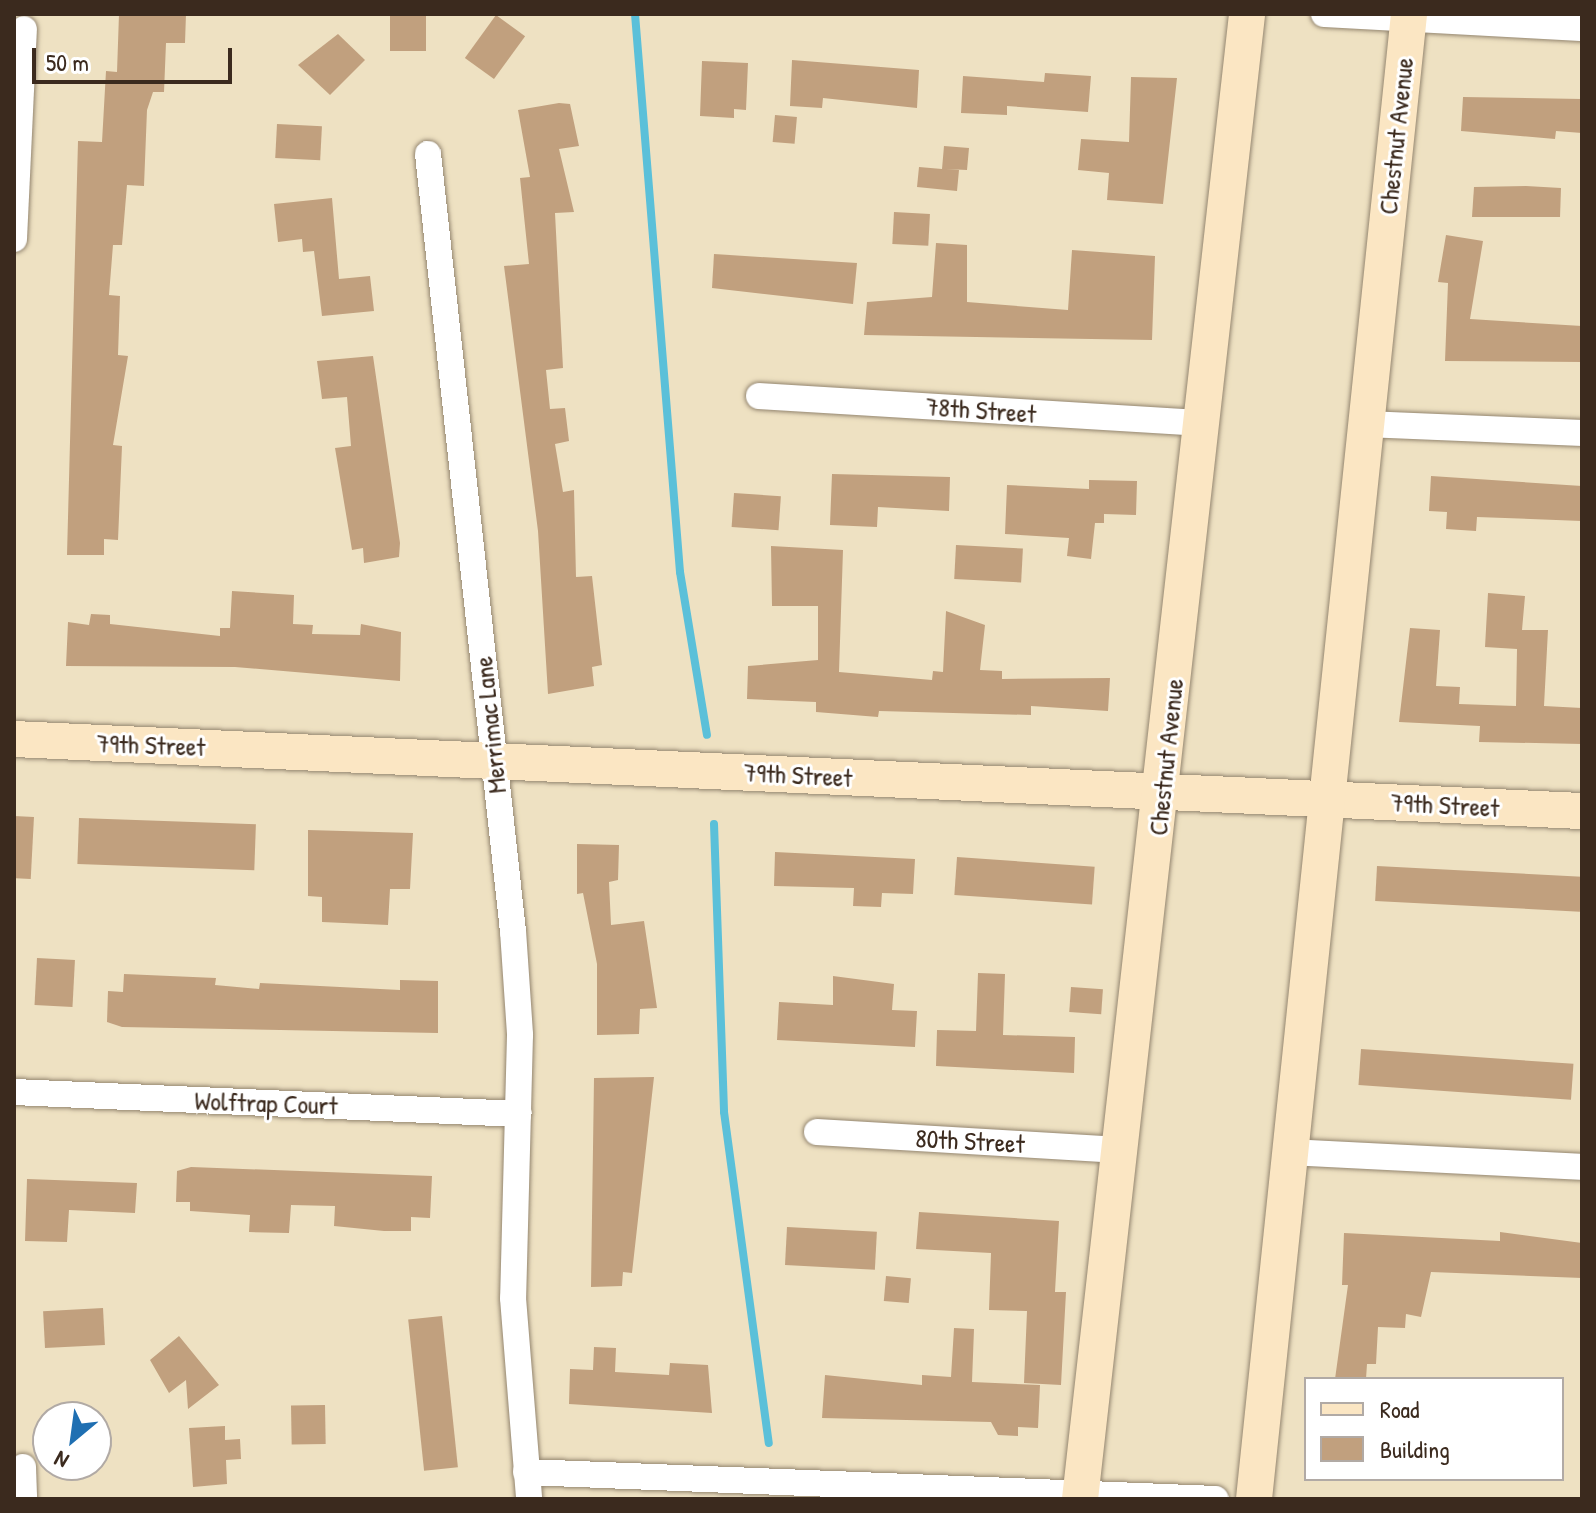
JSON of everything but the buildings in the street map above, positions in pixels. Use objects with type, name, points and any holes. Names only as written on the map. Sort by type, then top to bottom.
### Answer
[{"type":"street","name":"Chestnut Avenue","points":[[1081,1496],[1123,1150],[1247,14]]},
{"type":"street","points":[[1324,14],[1409,16],[1582,28]]},
{"type":"street","name":"Chestnut Avenue","points":[[1254,1499],[1287,1152],[1409,16]]},
{"type":"street","points":[[14,239],[24,29]]},
{"type":"street","name":"Merrimac Lane","points":[[428,154],[518,1005],[519,1114],[513,1298],[529,1499]]},
{"type":"street","name":"78th Street","points":[[759,396],[1202,423]]},
{"type":"street","points":[[1366,424],[1582,433]]},
{"type":"street","name":"79th Street","points":[[14,739],[1582,811]]},
{"type":"street","name":"Wolftrap Court","points":[[14,1092],[519,1114]]},
{"type":"street","name":"80th Street","points":[[817,1132],[1123,1150]]},
{"type":"street","points":[[1287,1152],[1582,1167]]},
{"type":"street","points":[[23,1467],[24,1499]]},
{"type":"street","points":[[526,1472],[1215,1499]]},
{"type":"waterway","points":[[635,14],[680,572],[707,735]]},
{"type":"waterway","points":[[714,824],[724,1112],[769,1443]]}]
